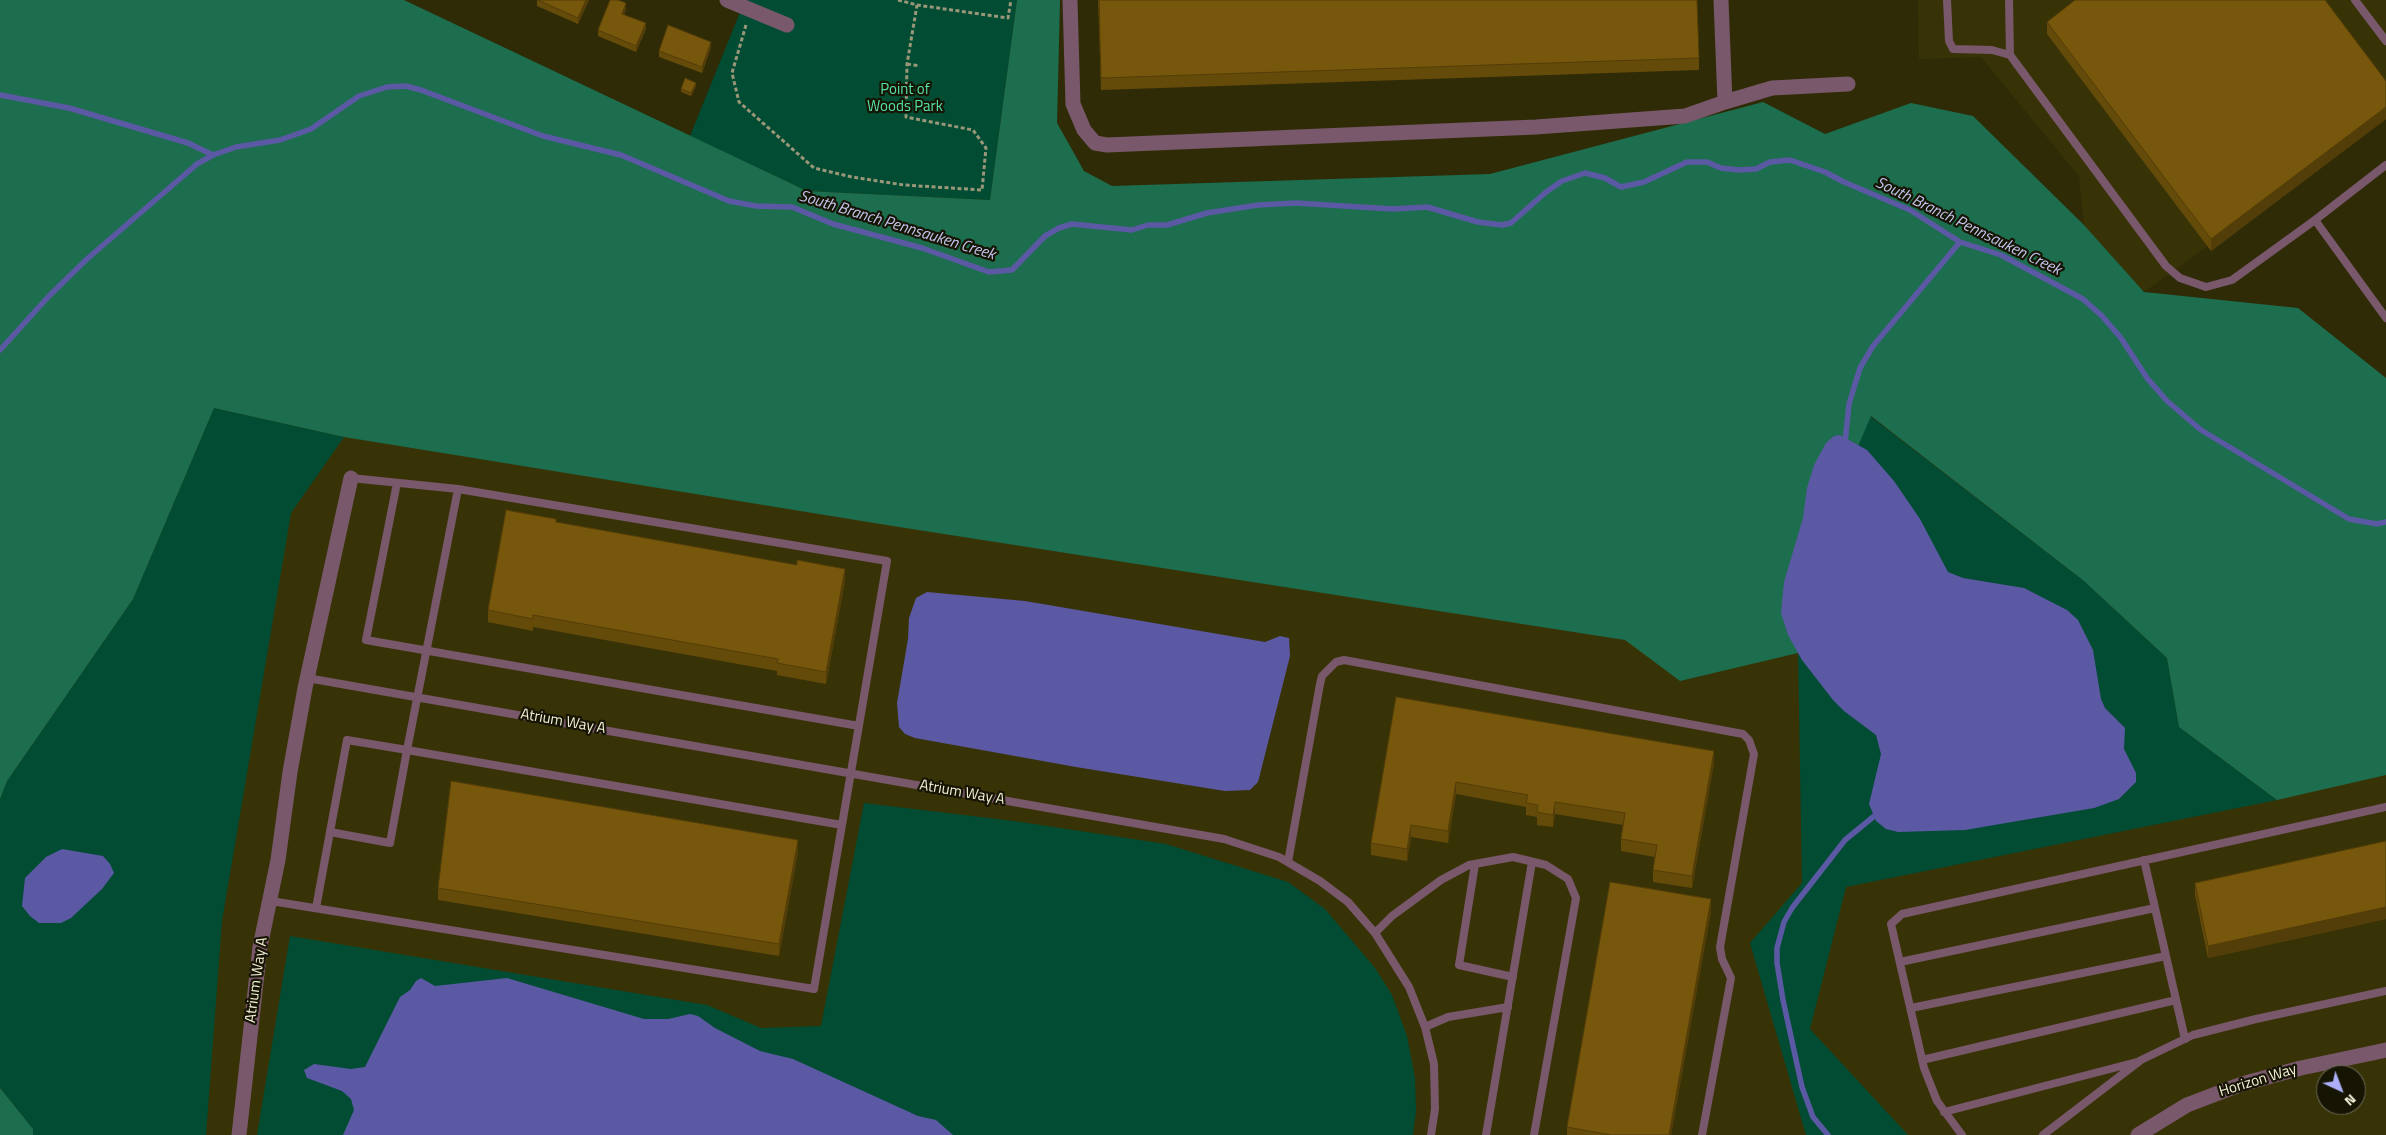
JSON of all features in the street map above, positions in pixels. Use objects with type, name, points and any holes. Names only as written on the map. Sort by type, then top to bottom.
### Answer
[{"type":"street","points":[[727,0],[787,25]]},
{"type":"street","points":[[1070,0],[1073,104],[1084,130],[1095,143],[1107,145],[1536,127],[1685,116],[1772,88],[1848,84]]},
{"type":"street","points":[[1721,0],[1725,102]]},
{"type":"street","name":"Atrium Way A","points":[[239,1135],[260,947],[271,901],[290,772],[307,678],[351,478]]},
{"type":"street","name":"Horizon Way","points":[[2138,1135],[2187,1105],[2242,1084],[2301,1068],[2386,1050]]},
{"type":"lane","points":[[1947,0],[1949,41],[1953,49],[1992,50],[2010,55]]},
{"type":"lane","points":[[2009,0],[2010,55],[2166,266],[2180,278],[2206,287],[2232,280],[2386,166]]},
{"type":"lane","points":[[2355,0],[2386,41]]},
{"type":"lane","points":[[2315,220],[2386,318]]},
{"type":"lane","points":[[271,901],[814,989],[887,561],[458,489],[351,478]]},
{"type":"lane","points":[[397,483],[366,640],[859,726]]},
{"type":"lane","points":[[330,832],[390,843],[458,489]]},
{"type":"lane","points":[[1288,862],[1320,684],[1322,676],[1336,662],[1344,660],[1733,732],[1746,736],[1754,754],[1720,947],[1722,959],[1731,978],[1702,1135]]},
{"type":"lane","name":"Atrium Way A","points":[[307,678],[419,696],[1224,839],[1257,849],[1288,862],[1320,881],[1348,902],[1374,933],[1409,987],[1425,1027],[1434,1064],[1435,1109],[1431,1135]]},
{"type":"lane","points":[[316,908],[347,740],[842,825]]},
{"type":"lane","points":[[1962,1135],[1937,1101],[1922,1060],[1891,924],[1902,914],[2386,807]]},
{"type":"lane","points":[[1374,933],[1392,916],[1441,880],[1469,865],[1512,857],[1546,865],[1568,879],[1576,898],[1534,1135]]},
{"type":"lane","points":[[2144,860],[2185,1039]]},
{"type":"lane","points":[[1486,1135],[1532,862]]},
{"type":"lane","points":[[1476,864],[1459,965],[1513,977]]},
{"type":"lane","points":[[1900,962],[2155,908]]},
{"type":"lane","points":[[1911,1008],[2166,956]]},
{"type":"lane","points":[[1944,1112],[2141,1060],[2185,1039],[2256,1019],[2386,992]]},
{"type":"lane","points":[[1922,1060],[2176,1000]]},
{"type":"lane","points":[[1425,1027],[1448,1016],[1508,1007]]},
{"type":"lane","points":[[2043,1135],[2141,1060]]},
{"type":"path","points":[[898,0],[917,5],[1008,18],[1011,0]]},
{"type":"path","points":[[750,10],[732,73],[739,102],[814,168],[904,186],[982,190],[986,148],[973,130],[906,117],[907,64],[917,5]]},
{"type":"path","points":[[907,64],[920,66]]},
{"type":"shaded area","points":[[1918,0],[2386,0],[2386,118],[2144,292],[2084,225],[2079,176],[1981,57],[1919,59]]},
{"type":"shaded area","points":[[276,61],[1792,425],[2386,437],[2386,1135],[0,1135],[0,758]]},
{"type":"shaded area","points":[[1840,435],[1867,450],[1894,481],[1920,519],[1948,572],[1963,578],[2024,588],[2067,610],[2078,620],[2093,650],[2101,699],[2105,708],[2125,728],[2124,749],[2136,773],[2136,782],[2119,799],[2094,808],[1965,830],[1898,832],[1886,829],[1876,821],[1869,804],[1881,754],[1876,735],[1844,711],[1833,700],[1802,660],[1788,635],[1781,613],[1784,582],[1803,518],[1807,488],[1814,465],[1826,443],[1834,436]]},
{"type":"shaded area","points":[[927,592],[1025,601],[1265,642],[1280,636],[1289,638],[1290,656],[1258,782],[1250,790],[1225,791],[1076,767],[915,738],[905,734],[899,727],[897,703],[908,639],[909,618],[916,598]]},
{"type":"shaded area","points":[[62,849],[103,856],[110,864],[114,873],[102,889],[71,918],[61,923],[39,923],[22,906],[25,878],[46,857]]},
{"type":"shaded area","points":[[421,978],[435,986],[507,978],[644,1019],[668,1019],[690,1014],[698,1016],[715,1028],[760,1051],[793,1059],[918,1116],[936,1120],[953,1135],[343,1135],[354,1110],[351,1099],[342,1091],[307,1078],[304,1070],[314,1064],[351,1069],[365,1067],[400,997],[410,990],[416,981]]},
{"type":"green space","points":[[0,0],[404,0],[807,191],[990,200],[1017,0],[1060,0],[1057,123],[1084,171],[1112,186],[1490,174],[1763,102],[1825,134],[1911,103],[1973,116],[2084,225],[2144,292],[2298,308],[2386,378],[2386,775],[2277,800],[2179,727],[2167,658],[2084,581],[1871,416],[1859,444],[1798,653],[1680,681],[1625,640],[899,527],[344,437],[214,408],[133,599],[7,781],[0,799]]},
{"type":"green space","name":"Point of Woods Park","points":[[745,0],[1017,0],[990,200],[807,191],[690,136]]},
{"type":"green space","points":[[214,408],[344,437],[291,513],[222,921],[206,1135],[33,1135],[33,1129],[0,1088],[0,799],[7,781],[133,599]]},
{"type":"green space","points":[[1870,416],[2084,581],[2167,658],[2179,727],[2277,800],[1846,887],[1810,1029],[1908,1135],[1806,1135],[1750,943],[1802,883],[1798,653],[1807,488]]},
{"type":"green space","points":[[864,803],[1014,821],[1166,844],[1288,882],[1325,909],[1375,968],[1392,995],[1407,1036],[1415,1078],[1416,1111],[1413,1135],[257,1135],[290,936],[707,1005],[761,1028],[821,1026]]},
{"type":"green space","points":[[0,1088],[33,1129],[33,1135],[0,1135]]},
{"type":"building","points":[[538,0],[586,0],[578,18]]},
{"type":"building","points":[[610,0],[626,3],[622,14],[646,23],[636,46],[598,30]]},
{"type":"building","points":[[1099,0],[1697,0],[1699,58],[1101,78]]},
{"type":"building","points":[[2075,0],[2325,0],[2386,81],[2386,107],[2211,239],[2047,22]]},
{"type":"building","points":[[668,25],[711,42],[702,67],[659,51]]},
{"type":"building","points":[[685,78],[696,83],[691,93],[681,89]]},
{"type":"building","points":[[506,510],[556,519],[556,522],[797,565],[797,560],[845,569],[826,672],[777,663],[778,659],[533,615],[533,619],[488,610]]},
{"type":"building","points":[[1396,697],[1714,751],[1692,876],[1653,870],[1657,845],[1621,839],[1625,813],[1555,802],[1553,815],[1537,812],[1538,805],[1526,803],[1528,795],[1456,782],[1448,831],[1411,825],[1407,849],[1371,843]]},
{"type":"building","points":[[451,781],[798,840],[779,944],[438,888]]},
{"type":"building","points":[[2386,841],[2386,907],[2208,946],[2195,883]]},
{"type":"building","points":[[1610,882],[1711,899],[1669,1135],[1611,1135],[1567,1127]]},
{"type":"waterway","name":"South Branch Pennsauken Creek","points":[[0,350],[49,296],[87,259],[197,164],[213,155],[236,147],[280,140],[311,129],[359,96],[387,87],[406,86],[421,90],[543,136],[621,155],[729,201],[756,206],[792,207],[833,224],[922,248],[989,272],[1012,270],[1045,236],[1059,228],[1072,224],[1132,230],[1148,225],[1167,225],[1207,213],[1258,205],[1296,203],[1393,209],[1427,207],[1478,222],[1502,225],[1511,223],[1546,192],[1562,181],[1585,173],[1605,178],[1621,187],[1644,182],[1687,162],[1707,162],[1721,168],[1739,170],[1756,169],[1770,162],[1790,160],[1825,172],[1910,210],[1960,242],[2001,255],[2083,299],[2102,316],[2121,338],[2147,378],[2167,401],[2201,430],[2349,519],[2377,524],[2386,522]]},
{"type":"waterway","name":"South Branch Pennsauken Creek","points":[[0,95],[69,108],[188,143],[213,155]]},
{"type":"waterway","points":[[1845,443],[1849,404],[1860,368],[1873,346],[1960,242]]},
{"type":"waterway","points":[[1828,1135],[1813,1117],[1802,1087],[1783,1000],[1777,963],[1777,948],[1784,922],[1792,908],[1845,840],[1878,813]]}]
